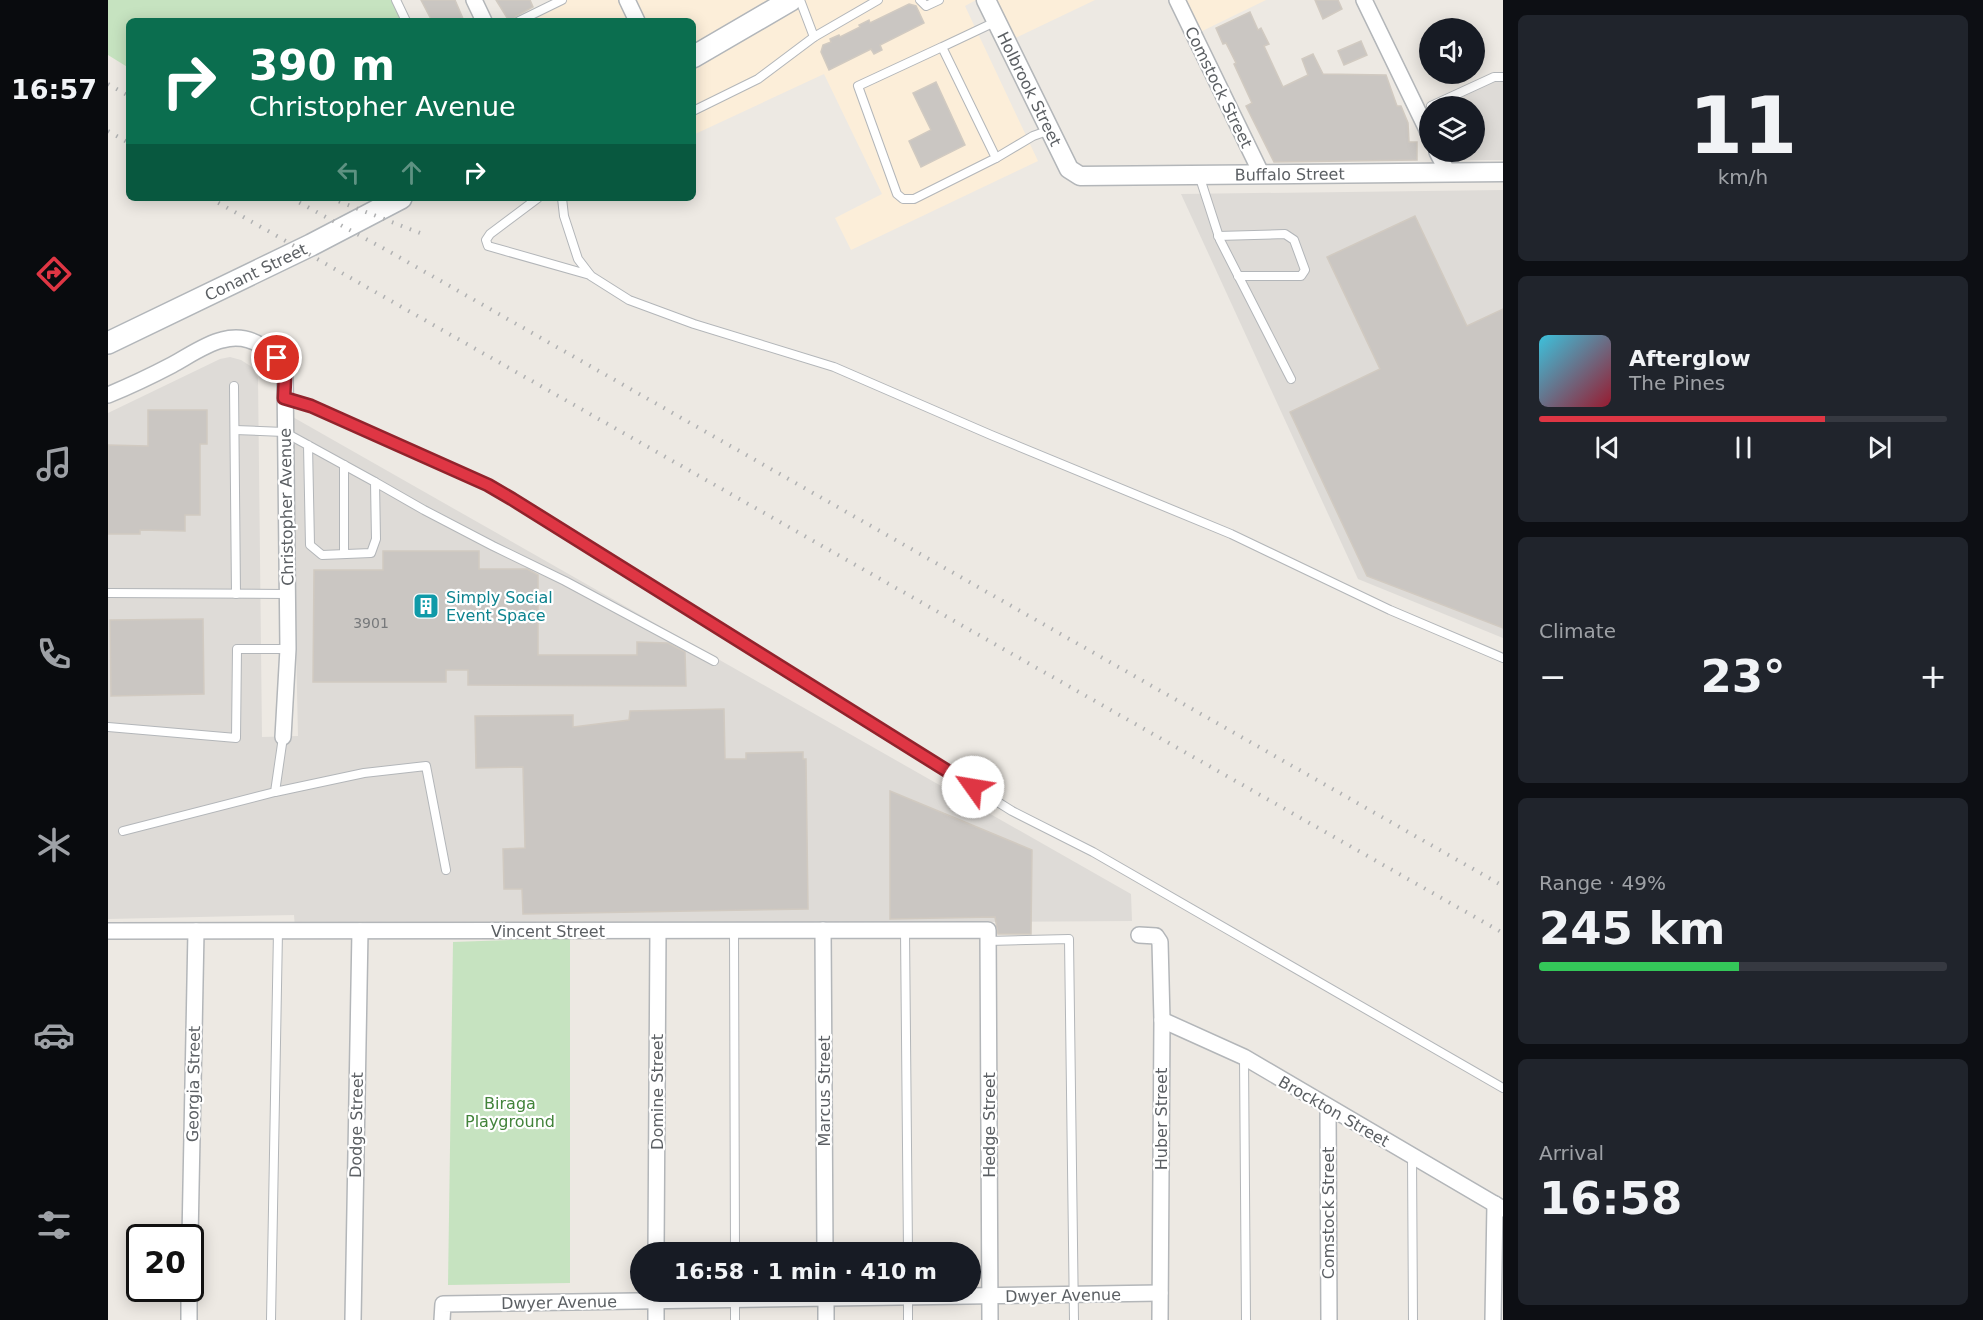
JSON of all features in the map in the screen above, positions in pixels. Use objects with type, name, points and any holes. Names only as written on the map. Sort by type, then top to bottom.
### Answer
[{"type":"main road","points":[[696,55],[791,0]]},
{"type":"main road","name":"Conant Street","points":[[108,343],[311,245],[395,201]]},
{"type":"street","points":[[474,0],[483,18]]},
{"type":"street","points":[[627,0],[636,18]]},
{"type":"street","name":"Holbrook Street","points":[[986,0],[1069,169],[1076,174]]},
{"type":"street","name":"Comstock Street","points":[[1177,0],[1262,173]]},
{"type":"street","points":[[1364,0],[1419,97]]},
{"type":"street","points":[[1442,162],[1448,173]]},
{"type":"street","name":"Buffalo Street","points":[[1076,174],[1087,177],[1262,173],[1503,172]]},
{"type":"street","name":"Christopher Avenue","points":[[108,395],[216,342],[238,338],[249,340],[277,358],[285,376],[288,649],[283,737]]},
{"type":"street","name":"Marcus Street","points":[[823,930],[825,1242]]},
{"type":"street","name":"Vincent Street","points":[[108,931],[905,930],[988,936]]},
{"type":"street","name":"Georgia Street","points":[[190,1224],[196,931]]},
{"type":"street","name":"Dodge Street","points":[[353,1320],[360,931]]},
{"type":"street","name":"Domine Street","points":[[656,1242],[658,931]]},
{"type":"street","name":"Huber Street","points":[[1138,935],[1156,936],[1160,942],[1162,1020],[1160,1320]]},
{"type":"street","name":"Hedge Street","points":[[988,936],[990,1320]]},
{"type":"street","name":"Brockton Street","points":[[1162,1020],[1244,1057],[1499,1207]]},
{"type":"street","name":"Comstock Street","points":[[1328,1107],[1329,1320]]},
{"type":"street","points":[[1493,1320],[1499,1207]]},
{"type":"street","name":"Dwyer Avenue","points":[[981,1296],[1160,1293]]},
{"type":"street","name":"Dwyer Avenue","points":[[442,1320],[443,1304],[630,1297]]},
{"type":"street","points":[[189,1302],[189,1320]]},
{"type":"street","points":[[656,1302],[656,1320]]},
{"type":"street","points":[[826,1302],[826,1320]]},
{"type":"lane","points":[[396,0],[405,18]]},
{"type":"lane","points":[[800,0],[814,37]]},
{"type":"lane","points":[[696,110],[758,79],[814,37],[878,0]]},
{"type":"lane","points":[[920,0],[926,6],[939,0]]},
{"type":"lane","points":[[525,18],[556,1]]},
{"type":"lane","points":[[997,21],[858,86],[897,194],[903,200],[914,199],[996,158],[1034,136],[1050,130]]},
{"type":"lane","points":[[942,47],[996,158]]},
{"type":"lane","points":[[1454,96],[1494,77],[1503,77]]},
{"type":"lane","points":[[1199,174],[1218,236],[1291,379]]},
{"type":"lane","points":[[534,201],[490,234],[486,240],[488,246],[591,275]]},
{"type":"lane","points":[[562,201],[564,216],[578,259],[591,276],[629,300],[694,324],[834,367],[1221,530],[1390,610],[1503,658]]},
{"type":"lane","points":[[1218,236],[1285,234],[1294,240],[1305,270],[1301,276],[1238,276]]},
{"type":"lane","points":[[234,387],[236,594]]},
{"type":"lane","points":[[284,398],[311,406],[496,489],[1012,811],[1094,852],[1503,1088]]},
{"type":"lane","points":[[235,430],[284,432],[434,515],[565,580],[714,661]]},
{"type":"lane","points":[[308,445],[310,545],[322,555],[371,553],[376,539],[375,482]]},
{"type":"lane","points":[[344,465],[344,554]]},
{"type":"lane","points":[[108,592],[287,594]]},
{"type":"lane","points":[[108,727],[236,738],[237,649],[288,649]]},
{"type":"lane","points":[[275,792],[283,737]]},
{"type":"lane","points":[[123,831],[364,772],[426,766],[446,870]]},
{"type":"lane","points":[[905,930],[908,1242]]},
{"type":"lane","points":[[271,1320],[278,931]]},
{"type":"lane","points":[[734,931],[735,1242]]},
{"type":"lane","points":[[988,936],[1069,939],[1074,1320]]},
{"type":"lane","points":[[1244,1057],[1246,1320]]},
{"type":"lane","points":[[1412,1156],[1413,1320]]},
{"type":"lane","points":[[735,1302],[735,1320]]},
{"type":"lane","points":[[908,1302],[908,1320]]},
{"type":"shaded area","points":[[562,0],[976,0],[965,6],[1038,161],[851,250],[835,218],[882,194],[824,74],[696,134],[696,18],[525,18]]},
{"type":"shaded area","points":[[986,0],[1095,0],[1007,42]]},
{"type":"shaded area","points":[[1177,0],[1266,0],[1194,35]]},
{"type":"shaded area","points":[[1495,80],[1503,80],[1503,160],[1485,160],[1485,96],[1462,96]]},
{"type":"shaded area","points":[[1503,190],[1503,638],[1358,579],[1181,194]]},
{"type":"shaded area","points":[[230,357],[241,360],[252,367],[258,378],[262,737],[298,736],[291,416],[1131,894],[1132,921],[295,928],[294,915],[108,919],[108,413],[220,359]]},
{"type":"green space","points":[[108,0],[396,0],[405,18],[126,18],[126,66],[108,55]]},
{"type":"green space","name":"Biraga Playground","points":[[570,938],[570,1283],[448,1285],[453,942]]},
{"type":"building","points":[[421,0],[455,0],[463,18],[430,18]]},
{"type":"building","points":[[496,0],[530,0],[533,7],[515,18],[507,18]]},
{"type":"building","points":[[1315,0],[1338,0],[1342,9],[1323,19]]},
{"type":"building","points":[[909,4],[916,6],[924,23],[880,45],[882,50],[874,54],[871,49],[829,70],[821,52],[823,45],[831,42],[830,39],[839,35],[840,37],[869,20],[870,23]]},
{"type":"building","points":[[1250,12],[1258,30],[1261,28],[1269,44],[1264,46],[1283,87],[1308,75],[1302,59],[1313,54],[1323,74],[1386,75],[1397,106],[1401,106],[1408,123],[1409,142],[1417,142],[1417,160],[1274,162],[1246,106],[1252,103],[1234,64],[1236,63],[1226,43],[1223,44],[1216,28]]},
{"type":"building","points":[[1361,41],[1367,55],[1344,65],[1338,51]]},
{"type":"building","points":[[936,82],[965,145],[921,167],[909,141],[931,130],[913,93]]},
{"type":"building","points":[[1415,216],[1467,326],[1503,309],[1503,628],[1367,576],[1290,412],[1380,369],[1327,257]]},
{"type":"building","points":[[148,410],[207,410],[207,444],[200,444],[200,515],[185,515],[185,531],[140,530],[140,534],[108,534],[108,445],[148,446]]},
{"type":"building","name":"Simply Social Event Space","points":[[383,551],[479,551],[479,569],[527,569],[538,575],[538,655],[637,655],[637,642],[668,643],[685,652],[686,686],[468,685],[468,670],[446,670],[446,682],[313,682],[314,570],[383,570]]},
{"type":"building","points":[[203,619],[204,694],[111,696],[110,620]]},
{"type":"building","points":[[724,709],[725,759],[746,759],[746,753],[803,752],[803,759],[806,759],[808,909],[523,914],[522,889],[504,889],[503,849],[525,848],[523,767],[476,768],[475,716],[573,715],[573,727],[629,720],[630,711]]},
{"type":"building","points":[[890,791],[1032,850],[1031,934],[998,934],[995,917],[890,919]]},
{"type":"railway","points":[[108,84],[126,94]]},
{"type":"railway","points":[[108,131],[126,141]]},
{"type":"railway","points":[[215,201],[1503,933]]},
{"type":"railway","points":[[296,201],[390,252],[1503,886]]},
{"type":"railway","points":[[338,201],[420,233]]},
{"type":"place","name":"Simply Social Event Space","points":[[426,606]]},
{"type":"route","points":[[277,358],[285,376],[284,398],[311,406],[488,485],[973,787]]}]
